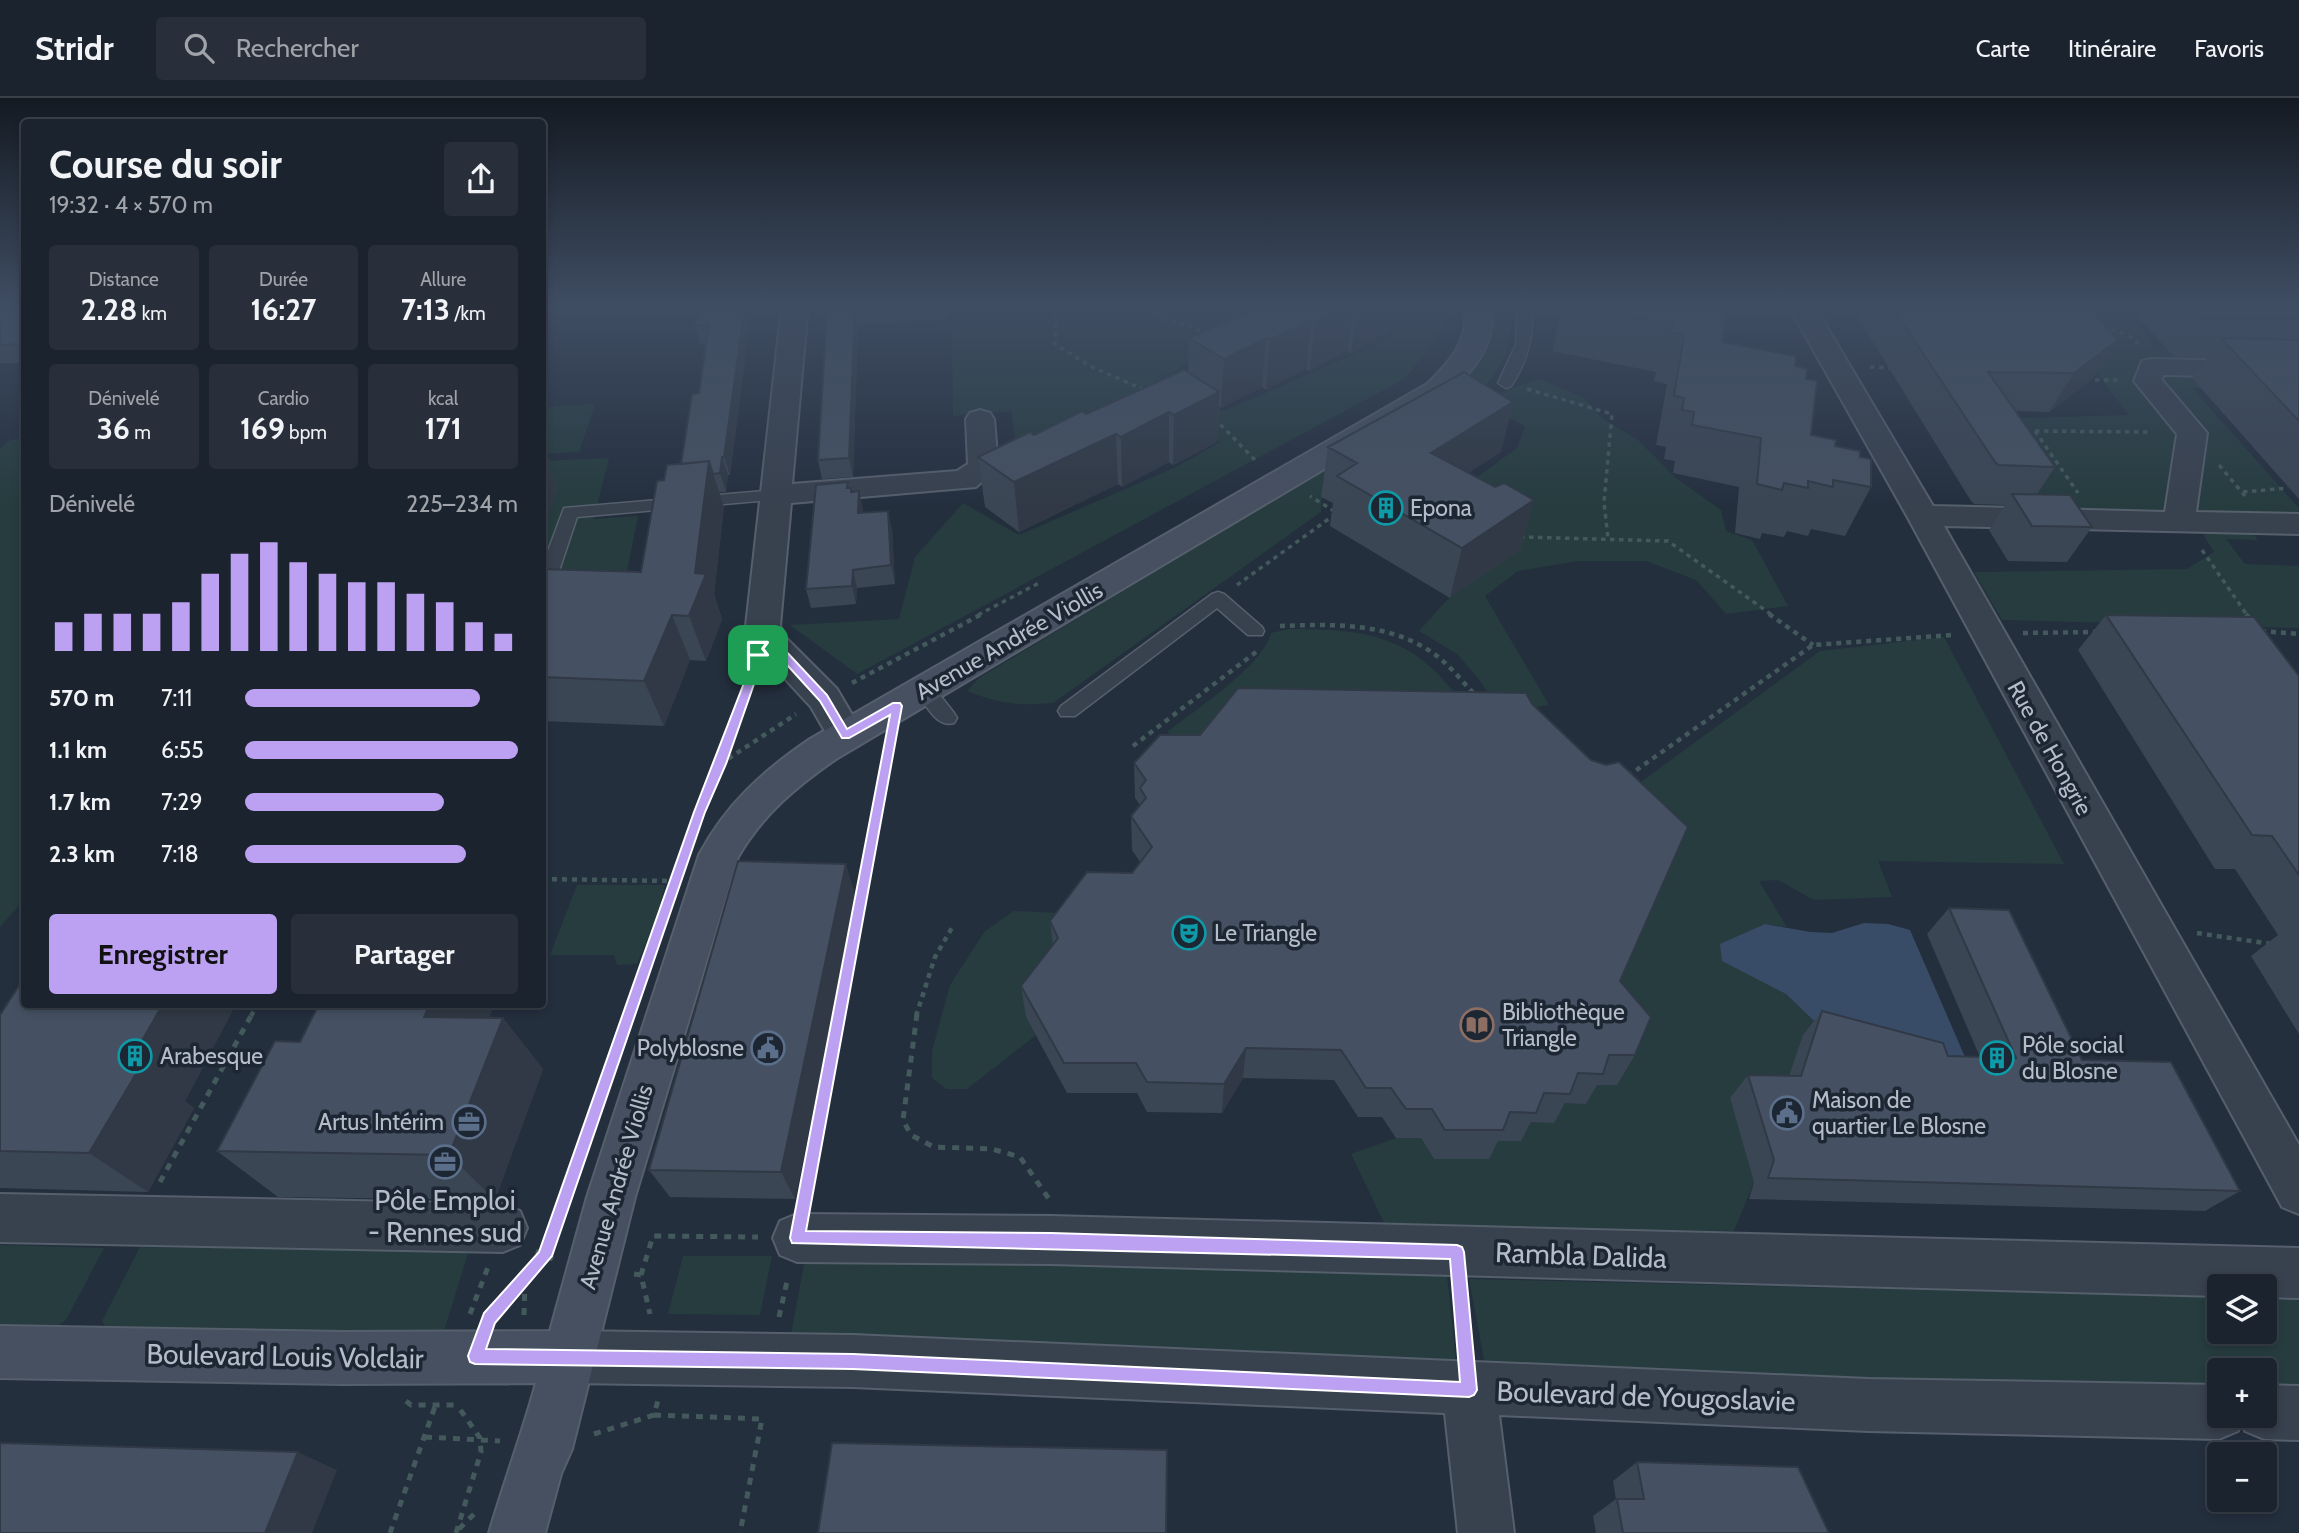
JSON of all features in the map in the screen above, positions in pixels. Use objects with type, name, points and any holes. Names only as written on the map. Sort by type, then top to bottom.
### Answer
[{"type":"main road","name":"Avenue Andrée Viollis","points":[[517,1533],[536,1465],[545,1449],[611,1197],[719,855],[745,813],[760,795],[780,778],[846,735],[1437,390],[1455,372]]},
{"type":"main road","name":"Boulevard Louis Volclair","points":[[0,1352],[342,1358],[570,1357]]},
{"type":"street","points":[[787,372],[762,615],[767,636],[824,698],[846,735]]},
{"type":"street","name":"Rue de Hongrie","points":[[1840,372],[2299,1191]]},
{"type":"street","points":[[2151,372],[2148,380],[2192,433],[2179,513],[2185,522]]},
{"type":"street","points":[[775,495],[965,480],[996,469],[979,419]]},
{"type":"street","points":[[1923,516],[2286,523]]},
{"type":"street","points":[[0,1218],[503,1228]]},
{"type":"street","name":"Rambla Dalida","points":[[797,1238],[1051,1240],[2299,1273]]},
{"type":"street","name":"Boulevard de Yougoslavie","points":[[570,1357],[853,1361],[1469,1390],[1868,1405],[2207,1412]]},
{"type":"street","points":[[1469,1390],[1486,1533]]},
{"type":"street","points":[[2277,1412],[2299,1413]]},
{"type":"lane","points":[[1506,383],[1513,372]]},
{"type":"lane","points":[[546,580],[570,512],[775,495]]},
{"type":"lane","points":[[1068,711],[1218,598],[1255,631]]},
{"type":"lane","points":[[925,690],[947,718]]},
{"type":"path","points":[[1104,372],[1149,392]]},
{"type":"path","points":[[1506,383],[1612,414],[1604,502],[1608,538]]},
{"type":"path","points":[[1205,413],[1223,423],[1245,454],[1338,513],[1218,598]]},
{"type":"path","points":[[2096,519],[2035,431],[2192,433],[2242,492],[2286,523]]},
{"type":"path","points":[[2047,468],[2058,464]]},
{"type":"path","points":[[2242,492],[2288,488]]},
{"type":"path","points":[[2185,522],[2230,593],[2268,642]]},
{"type":"path","points":[[1520,537],[1668,541],[1813,645]]},
{"type":"path","points":[[1133,746],[1257,652],[1255,631],[1279,626],[1340,624],[1396,634],[1436,654],[1480,699]]},
{"type":"path","points":[[2260,631],[2299,634]]},
{"type":"path","points":[[1625,779],[1813,645],[1986,633],[2096,632]]},
{"type":"path","points":[[696,823],[767,636]]},
{"type":"path","points":[[720,764],[824,698]]},
{"type":"path","points":[[775,1332],[797,1238],[897,706]]},
{"type":"path","points":[[546,879],[676,881],[671,894]]},
{"type":"path","points":[[953,926],[935,957],[922,992],[915,1022],[903,1121],[911,1135],[934,1147],[992,1149],[1020,1157],[1052,1204],[1051,1240]]},
{"type":"path","points":[[2151,928],[2236,937],[2277,946]]},
{"type":"path","points":[[137,1222],[256,1008]]},
{"type":"path","points":[[456,1533],[481,1452],[480,1438],[457,1405],[489,1318],[545,1256],[576,1165]]},
{"type":"path","points":[[641,1275],[653,1236],[797,1238]]},
{"type":"path","points":[[1457,1252],[1469,1390]]},
{"type":"path","points":[[390,1533],[436,1405]]},
{"type":"path","points":[[654,1415],[762,1419],[740,1533]]},
{"type":"green space","points":[[953,372],[1173,372],[1084,431],[1019,461],[1011,411],[953,416]]},
{"type":"green space","points":[[1314,372],[1411,372],[1406,378],[857,674],[790,625],[899,619],[915,557],[963,503],[1019,535],[1176,467],[1220,442],[1185,417],[1178,385],[1223,411]]},
{"type":"green space","points":[[1443,372],[1496,372],[1475,399],[1322,497],[1321,512],[1053,703],[1009,703],[967,691],[979,678],[1388,429]]},
{"type":"green space","points":[[2096,372],[2299,372],[2299,390],[2192,388],[2299,508],[2299,520],[1960,512],[1953,504],[2035,506],[1992,419],[2129,415]]},
{"type":"green space","points":[[1539,379],[1583,397],[1602,418],[1638,440],[1675,477],[1721,510],[1726,531],[1752,540],[1788,606],[1726,614],[1696,580],[1646,561],[1578,561],[1518,571],[1485,596],[1549,705],[1500,713],[1481,682],[1457,654],[1419,631],[1447,600],[1519,550],[1447,499],[1517,448],[1525,426],[1488,408],[1506,390]]},
{"type":"green space","points":[[595,404],[579,452],[546,454],[546,407]]},
{"type":"green space","points":[[21,438],[21,903],[0,927],[0,449],[8,441]]},
{"type":"green space","points":[[609,458],[594,519],[638,516],[622,597],[546,595],[546,461]]},
{"type":"green space","points":[[2207,529],[2250,530],[2258,540],[2226,539],[2245,564],[2299,566],[2299,628],[2002,620],[1974,572],[2187,569],[2214,552],[2204,536]]},
{"type":"green space","points":[[1289,629],[1344,631],[1389,641],[1428,665],[1447,683],[1465,707],[1184,743],[1167,732],[1242,673],[1265,646],[1271,633]]},
{"type":"green space","points":[[1944,637],[2064,864],[1878,861],[1892,897],[1814,900],[1778,880],[1759,881],[1787,927],[1765,924],[1722,960],[1786,994],[1839,1045],[1754,1182],[1734,1231],[1387,1229],[1351,1154],[1396,1138],[1421,1138],[1434,1159],[1496,1141],[1528,1122],[1603,1012],[1612,803],[1820,651]]},
{"type":"green space","points":[[577,885],[665,885],[656,918],[637,964],[617,965],[614,955],[550,955]]},
{"type":"green space","points":[[1014,911],[1083,914],[1026,1017],[1036,1035],[967,1089],[946,1089],[932,1078],[932,1051],[950,985],[985,931]]},
{"type":"green space","points":[[0,1245],[104,1248],[66,1320],[40,1339],[0,1338]]},
{"type":"green space","points":[[140,1247],[469,1250],[441,1341],[114,1340],[102,1321]]},
{"type":"green space","points":[[683,1256],[772,1256],[760,1315],[668,1314]]},
{"type":"green space","points":[[805,1259],[1447,1275],[1457,1371],[789,1345]]},
{"type":"green space","points":[[1469,1279],[2207,1297],[2207,1344],[2277,1344],[2277,1299],[2299,1299],[2299,1386],[2277,1385],[2277,1358],[2207,1358],[2207,1385],[2146,1387],[1486,1370]]},
{"type":"water","points":[[1864,923],[1888,924],[1910,930],[1968,1064],[1839,1045],[1786,994],[1722,961],[1720,944],[1765,924],[1832,933]]},
{"type":"building","points":[[702,372],[736,372],[720,473],[713,474],[709,461],[681,464],[692,394],[699,393]]},
{"type":"building","points":[[823,372],[852,372],[849,458],[818,460]]},
{"type":"building","points":[[1180,372],[1187,372],[1219,392],[1174,415],[1169,412],[1121,437],[1116,434],[1014,482],[978,457],[1030,432],[1034,435],[1082,411],[1086,414]]},
{"type":"building","points":[[1464,372],[1513,402],[1431,453],[1495,487],[1504,483],[1534,500],[1462,548],[1337,476],[1357,463],[1328,447]]},
{"type":"building","points":[[1678,372],[1807,372],[1806,379],[1817,381],[1811,435],[1836,440],[1835,446],[1860,451],[1860,457],[1871,459],[1871,487],[1833,480],[1833,487],[1808,481],[1808,488],[1784,483],[1782,490],[1757,484],[1761,438],[1692,425],[1694,412],[1682,410],[1684,398],[1674,396]]},
{"type":"building","points":[[1935,372],[2075,372],[1988,372],[2055,467],[1998,465]]},
{"type":"building","points":[[2253,372],[2299,372],[2299,421]]},
{"type":"building","points":[[709,461],[695,573],[706,574],[689,616],[672,615],[644,681],[546,677],[546,569],[641,572],[657,481],[664,480],[667,465]]},
{"type":"building","points":[[848,482],[847,488],[851,488],[851,492],[859,491],[858,513],[888,511],[891,565],[853,570],[852,586],[806,589],[816,485]]},
{"type":"building","points":[[2012,494],[2070,495],[2092,527],[2032,526]]},
{"type":"building","points":[[2106,615],[2254,617],[2299,676],[2299,875],[2272,836],[2252,835]]},
{"type":"building","points":[[1238,688],[1526,693],[1532,704],[1591,760],[1606,765],[1619,762],[1688,827],[1620,981],[1651,1017],[1635,1055],[1609,1055],[1603,1074],[1578,1073],[1570,1094],[1544,1093],[1536,1113],[1510,1112],[1503,1130],[1445,1130],[1432,1109],[1406,1109],[1391,1088],[1366,1088],[1341,1050],[1246,1048],[1224,1084],[1147,1082],[1136,1063],[1064,1063],[1021,986],[1058,938],[1050,921],[1087,872],[1132,873],[1152,847],[1131,816],[1146,798],[1140,788],[1146,780],[1134,763],[1160,735],[1200,735]]},
{"type":"building","name":"Polyblosne","points":[[738,861],[846,864],[781,1172],[649,1170]]},
{"type":"building","name":"Pôle social du Blosne","points":[[1949,908],[2009,910],[2082,1060],[2171,1062],[2240,1191],[1768,1178],[1774,1160],[1748,1075],[1801,1076],[1822,1011],[1943,1043],[1948,1056],[2016,1058]]},
{"type":"building","points":[[21,983],[21,1008],[161,1008],[127,1067],[140,1067],[89,1153],[0,1151],[0,1015]]},
{"type":"building","points":[[317,1008],[428,1008],[424,1017],[503,1018],[449,1155],[217,1151],[275,1041],[300,1042]]},
{"type":"building","points":[[0,1443],[298,1452],[265,1533],[0,1533]]},
{"type":"building","points":[[832,1443],[1167,1450],[1166,1533],[818,1533]]},
{"type":"building","points":[[1637,1462],[1798,1467],[1829,1533],[1623,1533],[1617,1499],[1644,1499]]},
{"type":"place","name":"Epona","points":[[1386,508]]},
{"type":"place","name":"Le Triangle","points":[[1189,933]]},
{"type":"place","name":"Bibliothèque Triangle","points":[[1477,1025]]},
{"type":"place","name":"Polyblosne","points":[[768,1048]]},
{"type":"place","name":"Arabesque","points":[[135,1056]]},
{"type":"place","name":"Pôle social du Blosne","points":[[1997,1058]]},
{"type":"place","name":"Maison de quartier Le Blosne","points":[[1787,1113]]},
{"type":"place","name":"Artus Intérim","points":[[469,1122]]},
{"type":"place","name":"Pôle Emploi - Rennes sud","points":[[445,1162]]},
{"type":"route","points":[[767,636],[824,698],[846,735],[897,706],[797,1238],[1051,1240],[1457,1252],[1469,1390],[853,1361],[475,1356],[489,1318],[545,1256],[700,812],[720,764],[758,655],[767,636]]}]
